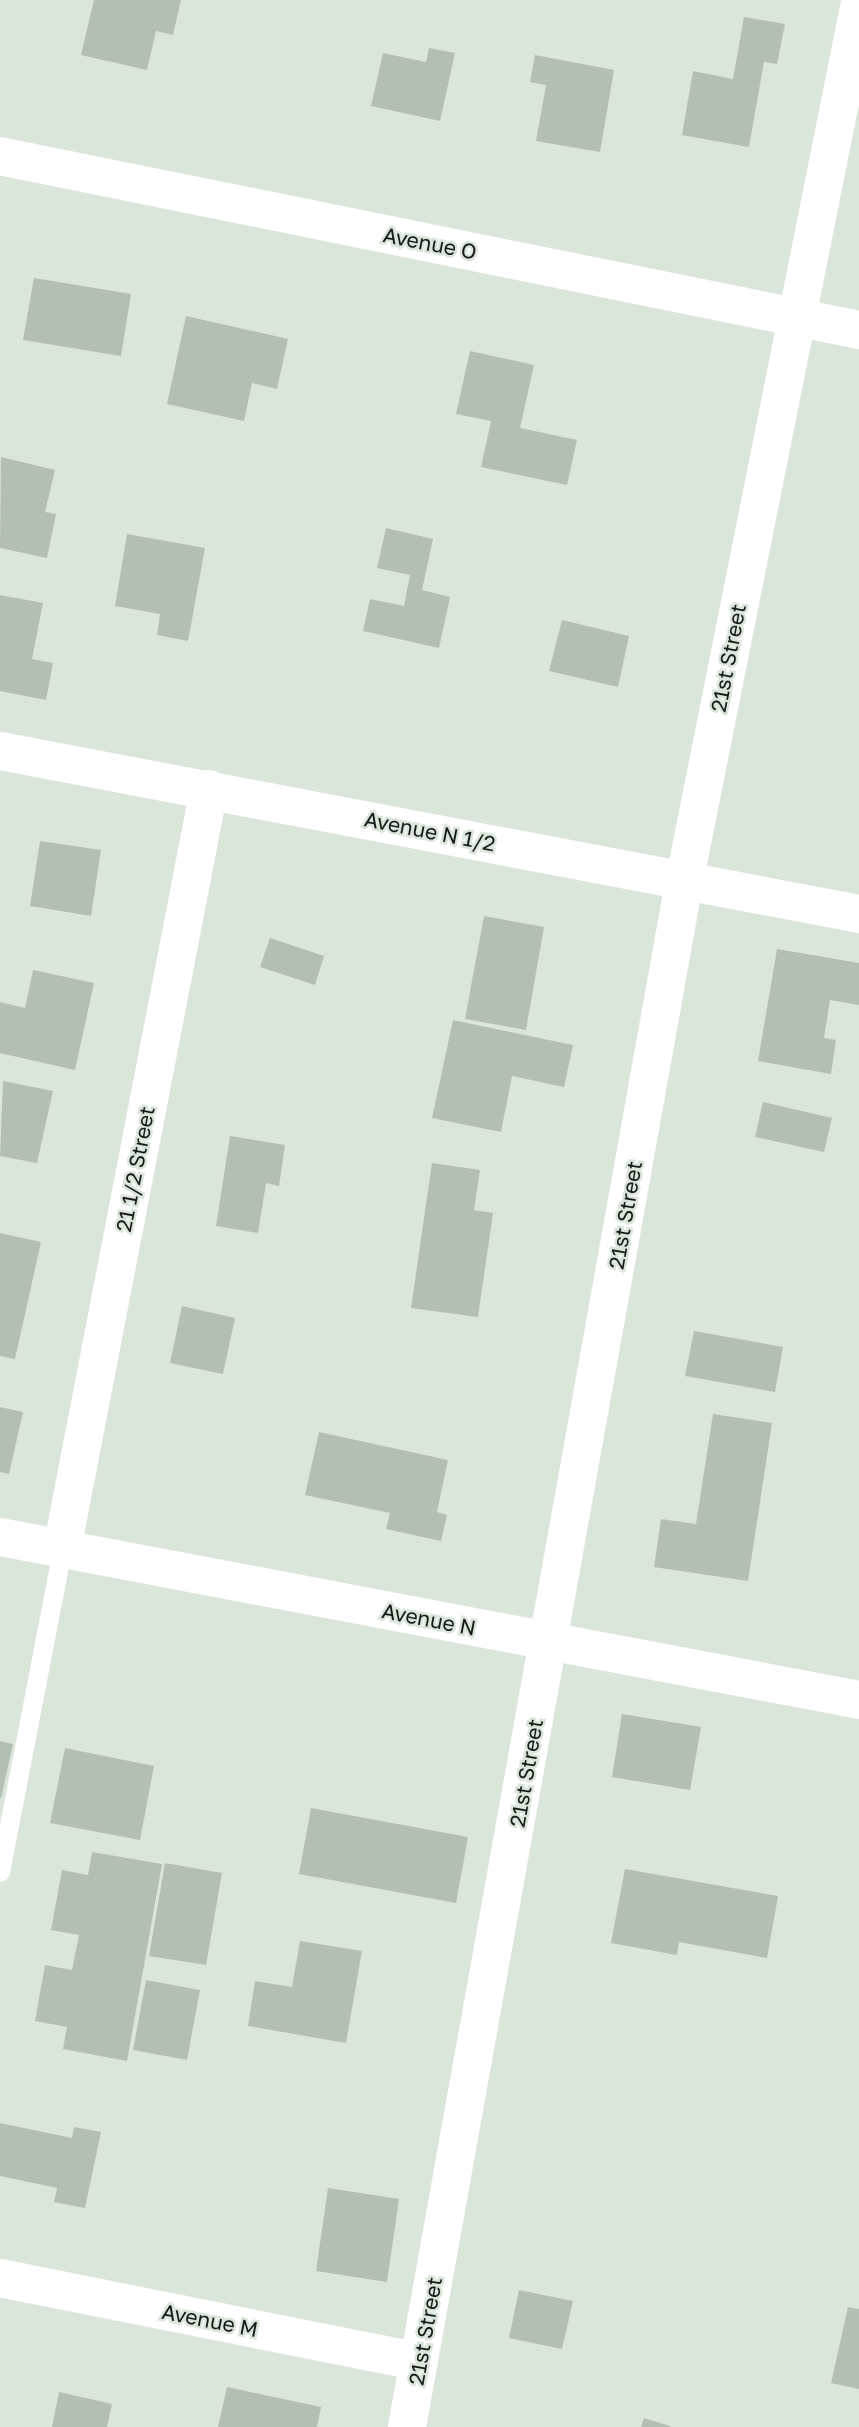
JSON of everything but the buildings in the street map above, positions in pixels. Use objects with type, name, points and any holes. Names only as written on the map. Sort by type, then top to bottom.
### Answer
[{"type":"street","name":"21st Street","points":[[407,2427],[685,878],[795,316],[859,6]]},
{"type":"street","name":"Avenue O","points":[[0,156],[859,330]]},
{"type":"street","name":"Avenue N 1/2","points":[[0,751],[685,878],[859,914]]},
{"type":"street","name":"21 1/2 Street","points":[[62,1549],[209,789]]},
{"type":"street","name":"Avenue N","points":[[0,1537],[859,1700]]},
{"type":"street","name":"Avenue M","points":[[0,2278],[419,2362]]},
{"type":"lane","points":[[0,1872],[62,1549]]}]
